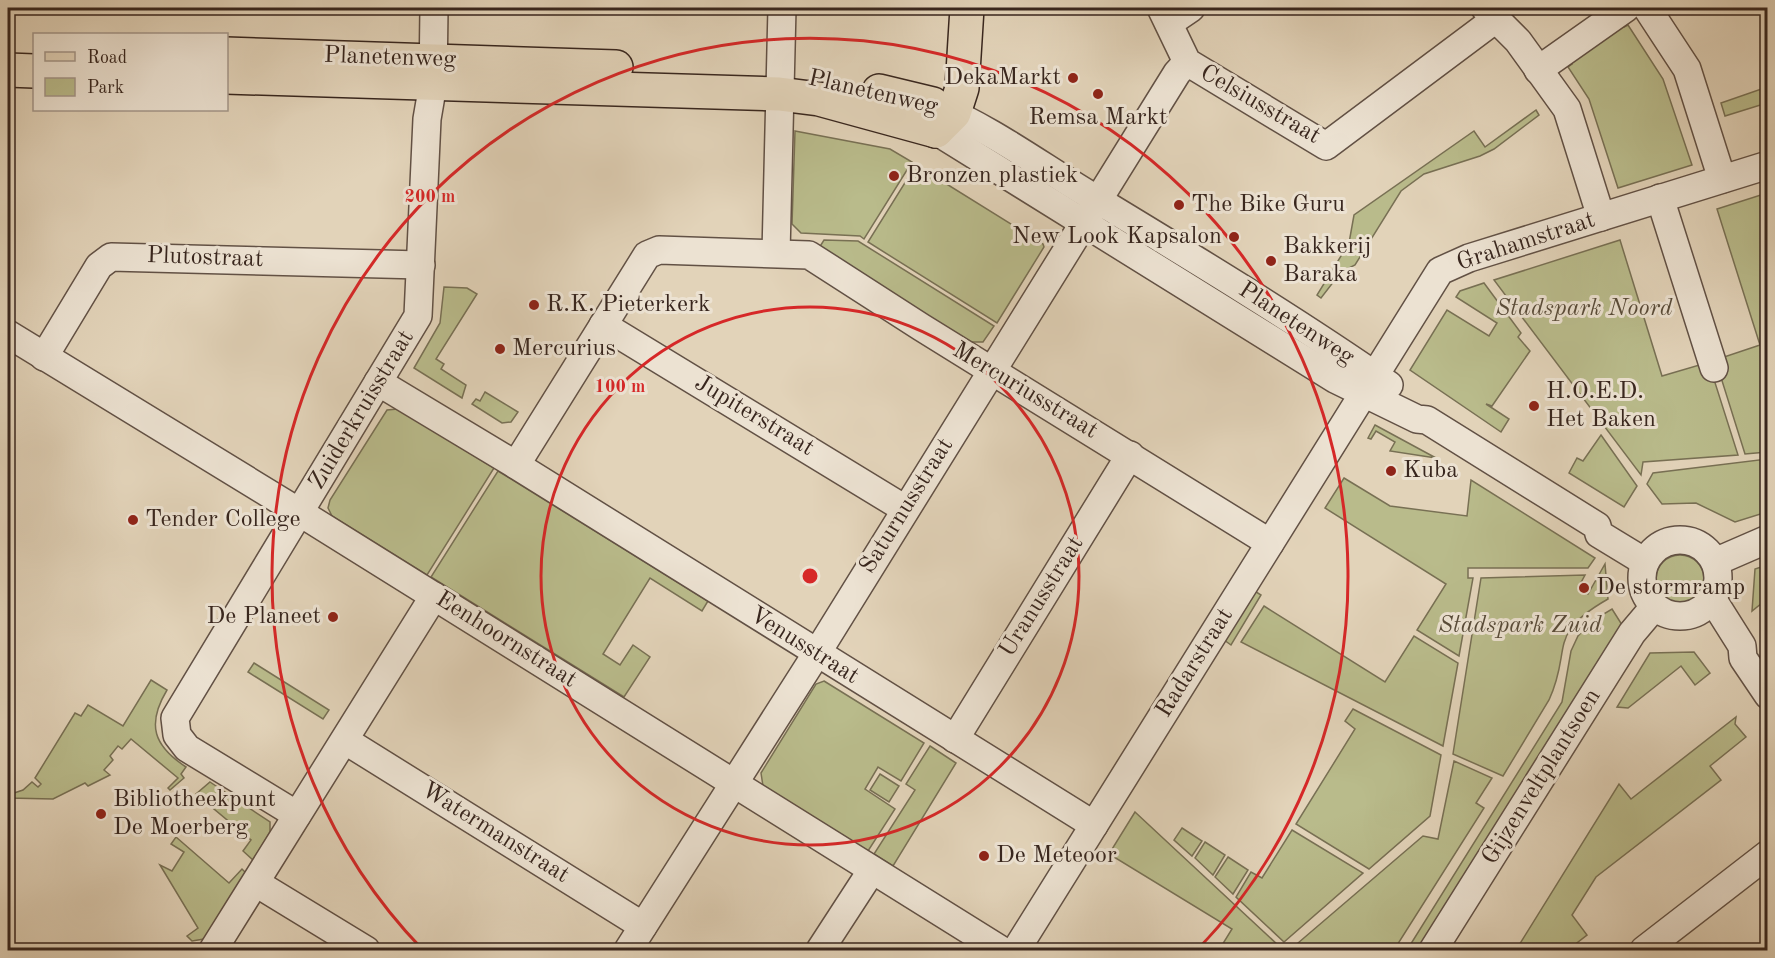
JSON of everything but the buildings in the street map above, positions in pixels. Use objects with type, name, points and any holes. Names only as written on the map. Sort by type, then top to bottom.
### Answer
[{"type":"main road","points":[[941,116],[959,8]]},
{"type":"main road","points":[[941,116],[965,70],[967,8]]},
{"type":"main road","points":[[8,48],[33,48]]},
{"type":"main road","name":"Planetenweg","points":[[228,54],[433,72],[846,83],[941,116]]},
{"type":"main road","points":[[8,70],[33,71]]},
{"type":"main road","name":"Planetenweg","points":[[228,77],[433,72]]},
{"type":"street","name":"Zuiderkruisstraat","points":[[297,814],[187,748],[177,735],[175,727],[179,709],[418,316],[427,119],[433,72],[434,8]]},
{"type":"street","points":[[776,253],[782,8]]},
{"type":"street","points":[[1165,15],[1191,8]]},
{"type":"street","points":[[1538,70],[1626,8]]},
{"type":"street","points":[[1656,11],[1687,69],[1722,178]]},
{"type":"street","points":[[1491,13],[1567,109],[1601,217]]},
{"type":"street","name":"Celsiusstraat","points":[[1165,15],[1188,62],[1326,146],[1491,13]]},
{"type":"street","name":"Saturnusstraat","points":[[628,951],[817,653],[1090,211],[1177,73],[1188,62]]},
{"type":"street","name":"Planetenweg","points":[[941,116],[1090,211],[1335,379],[1370,384],[1417,419],[1426,420],[1597,526],[1599,534],[1650,555]]},
{"type":"street","name":"Grahamstraat","points":[[1370,384],[1440,271],[1470,258],[1767,165]]},
{"type":"street","points":[[1660,198],[1714,368]]},
{"type":"street","name":"Mercuriusstraat","points":[[516,465],[643,259],[653,251],[809,255],[1269,543]]},
{"type":"street","name":"Plutostraat","points":[[44,357],[99,266],[111,257],[421,265]]},
{"type":"street","name":"Jupiterstraat","points":[[603,325],[905,509]]},
{"type":"street","name":"Eenhoornstraat","points":[[8,334],[734,782],[1001,951]]},
{"type":"street","points":[[378,382],[516,465]]},
{"type":"street","name":"Radarstraat","points":[[1016,951],[1370,384]]},
{"type":"street","name":"Uranusstraat","points":[[955,739],[1130,455]]},
{"type":"street","name":"Venusstraat","points":[[516,465],[1094,825]]},
{"type":"street","points":[[1715,562],[1767,539]]},
{"type":"street","points":[[1706,607],[1668,614],[1654,607],[1644,588],[1650,555],[1665,543],[1688,541],[1699,545],[1715,562],[1719,575],[1706,607],[1730,654],[1743,658],[1767,694]]},
{"type":"street","points":[[213,951],[297,814],[346,741],[434,596]]},
{"type":"street","name":"Gijzenveltplantsoen","points":[[1433,951],[1632,633],[1654,607]]},
{"type":"street","name":"Watermanstraat","points":[[346,741],[643,926]]},
{"type":"street","points":[[1644,951],[1767,854]]},
{"type":"street","points":[[820,951],[872,870]]},
{"type":"street","points":[[256,883],[366,951]]},
{"type":"green space","points":[[1622,24],[1624,27],[1628,25],[1663,79],[1692,165],[1618,188],[1589,99],[1568,67],[1572,64],[1570,61]]},
{"type":"green space","points":[[1767,87],[1767,103],[1725,116],[1721,103]]},
{"type":"green space","points":[[1536,110],[1539,115],[1494,149],[1480,156],[1424,174],[1401,191],[1355,265],[1341,272],[1321,298],[1317,295],[1349,243],[1354,215],[1474,131],[1485,147]]},
{"type":"green space","points":[[795,131],[890,149],[912,162],[864,239],[860,236],[801,233],[792,224]]},
{"type":"green space","points":[[916,165],[1043,244],[1044,247],[997,323],[868,242]]},
{"type":"green space","name":"Stadspark Noord","points":[[1767,193],[1767,452],[1745,454],[1718,368],[1718,359],[1760,345],[1717,209]]},
{"type":"green space","points":[[824,240],[858,241],[994,326],[983,342],[969,342],[819,248]]},
{"type":"green space","name":"Stadspark Noord","points":[[1620,240],[1662,376],[1706,363],[1711,370],[1738,455],[1643,462],[1641,475],[1494,280]]},
{"type":"green space","points":[[1484,283],[1521,333],[1518,337],[1530,351],[1492,406],[1486,404],[1509,419],[1501,432],[1410,370],[1447,310],[1489,336],[1497,323],[1456,297],[1460,291]]},
{"type":"green space","points":[[444,287],[467,288],[477,294],[436,359],[444,364],[441,369],[466,385],[462,398],[414,368],[440,323]]},
{"type":"green space","points":[[485,392],[518,412],[511,422],[502,423],[472,404],[476,399],[480,401]]},
{"type":"green space","points":[[398,409],[494,468],[427,575],[332,516],[328,508],[330,500],[387,410]]},
{"type":"green space","points":[[1375,425],[1436,458],[1390,451],[1395,442],[1376,431],[1371,439],[1368,438]]},
{"type":"green space","points":[[1601,435],[1637,486],[1624,507],[1569,473],[1577,458],[1583,461]]},
{"type":"green space","points":[[1767,459],[1767,512],[1735,522],[1696,503],[1662,504],[1647,484],[1653,473]]},
{"type":"green space","points":[[498,471],[708,601],[702,611],[650,578],[603,654],[620,665],[633,645],[650,657],[624,697],[431,577]]},
{"type":"green space","name":"Stadspark Zuid","points":[[1344,478],[1390,506],[1467,516],[1471,480],[1595,558],[1588,568],[1468,568],[1468,578],[1473,578],[1459,656],[1417,630],[1446,584],[1325,508]]},
{"type":"green space","points":[[1680,555],[1697,562],[1704,579],[1697,596],[1680,603],[1663,596],[1656,579],[1663,562]]},
{"type":"green space","name":"Stadspark Zuid","points":[[1605,564],[1608,599],[1588,612],[1568,633],[1556,682],[1549,700],[1503,776],[1453,754],[1481,578],[1585,575],[1578,588],[1588,594]]},
{"type":"green space","points":[[1767,565],[1767,599],[1752,611],[1755,569]]},
{"type":"green space","points":[[1250,588],[1261,595],[1231,645],[1220,637]]},
{"type":"green space","name":"Stadspark Zuid","points":[[1264,606],[1385,682],[1414,636],[1458,663],[1443,746],[1241,642]]},
{"type":"green space","points":[[1612,609],[1624,628],[1423,950],[1407,950],[1562,702],[1571,651],[1578,636],[1592,621]]},
{"type":"green space","points":[[1694,652],[1710,673],[1695,685],[1681,666],[1628,708],[1617,707],[1650,653]]},
{"type":"green space","points":[[254,663],[329,710],[323,719],[248,672]]},
{"type":"green space","points":[[151,680],[167,690],[160,702],[155,724],[160,743],[186,767],[181,774],[184,778],[170,790],[168,788],[178,778],[131,739],[122,749],[118,746],[110,756],[113,760],[104,770],[110,775],[88,786],[85,783],[53,799],[8,798],[8,795],[23,790],[32,782],[38,787],[41,784],[35,778],[75,713],[81,716],[88,705],[123,726]]},
{"type":"green space","points":[[824,681],[924,743],[901,781],[878,767],[865,789],[895,809],[868,851],[763,786],[761,773],[816,684]]},
{"type":"green space","points":[[1353,709],[1441,755],[1430,816],[1369,869],[1296,824],[1355,729],[1345,721]]},
{"type":"green space","points":[[1736,717],[1735,724],[1746,737],[1710,766],[1721,780],[1596,877],[1572,915],[1587,935],[1573,946],[1575,950],[1516,950],[1619,784],[1631,799]]},
{"type":"green space","points":[[930,746],[956,763],[893,866],[874,854],[915,790],[906,784]]},
{"type":"green space","points":[[1454,761],[1492,778],[1476,803],[1484,808],[1394,950],[1291,949],[1423,836],[1438,839]]},
{"type":"green space","points":[[880,774],[899,786],[889,802],[870,790]]},
{"type":"green space","points":[[210,782],[270,822],[270,832],[253,860],[243,851],[251,840],[196,794]]},
{"type":"green space","points":[[1135,812],[1279,946],[1274,950],[1219,950],[1232,929],[1109,854]]},
{"type":"green space","points":[[1182,828],[1202,841],[1192,856],[1174,840]]},
{"type":"green space","points":[[1292,830],[1363,873],[1284,942],[1236,897],[1251,872],[1262,878]]},
{"type":"green space","points":[[176,837],[229,883],[242,869],[246,873],[204,939],[192,941],[187,936],[198,928],[160,865],[172,871],[184,852],[171,844]]},
{"type":"green space","points":[[1205,842],[1225,855],[1213,875],[1195,858]]},
{"type":"green space","points":[[1228,857],[1248,870],[1233,894],[1215,877]]},
{"type":"place","name":"DekaMarkt","points":[[1073,78]]},
{"type":"place","name":"Remsa Markt","points":[[1098,94]]},
{"type":"place","name":"Bronzen plastiek","points":[[894,176]]},
{"type":"place","name":"The Bike Guru","points":[[1179,205]]},
{"type":"place","name":"New Look Kapsalon","points":[[1234,237]]},
{"type":"place","name":"Bakkerij Baraka","points":[[1271,261]]},
{"type":"place","name":"R.K. Pieterkerk","points":[[534,305]]},
{"type":"place","name":"Mercurius","points":[[500,349]]},
{"type":"place","name":"H.O.E.D. Het Baken","points":[[1534,406]]},
{"type":"place","name":"Kuba","points":[[1391,471]]},
{"type":"place","name":"Tender College","points":[[133,520]]},
{"type":"place","name":"De stormramp","points":[[1584,588]]},
{"type":"place","name":"De Planeet","points":[[333,617]]},
{"type":"place","name":"Bibliotheekpunt De Moerberg","points":[[101,814]]},
{"type":"place","name":"De Meteoor","points":[[984,856]]}]
